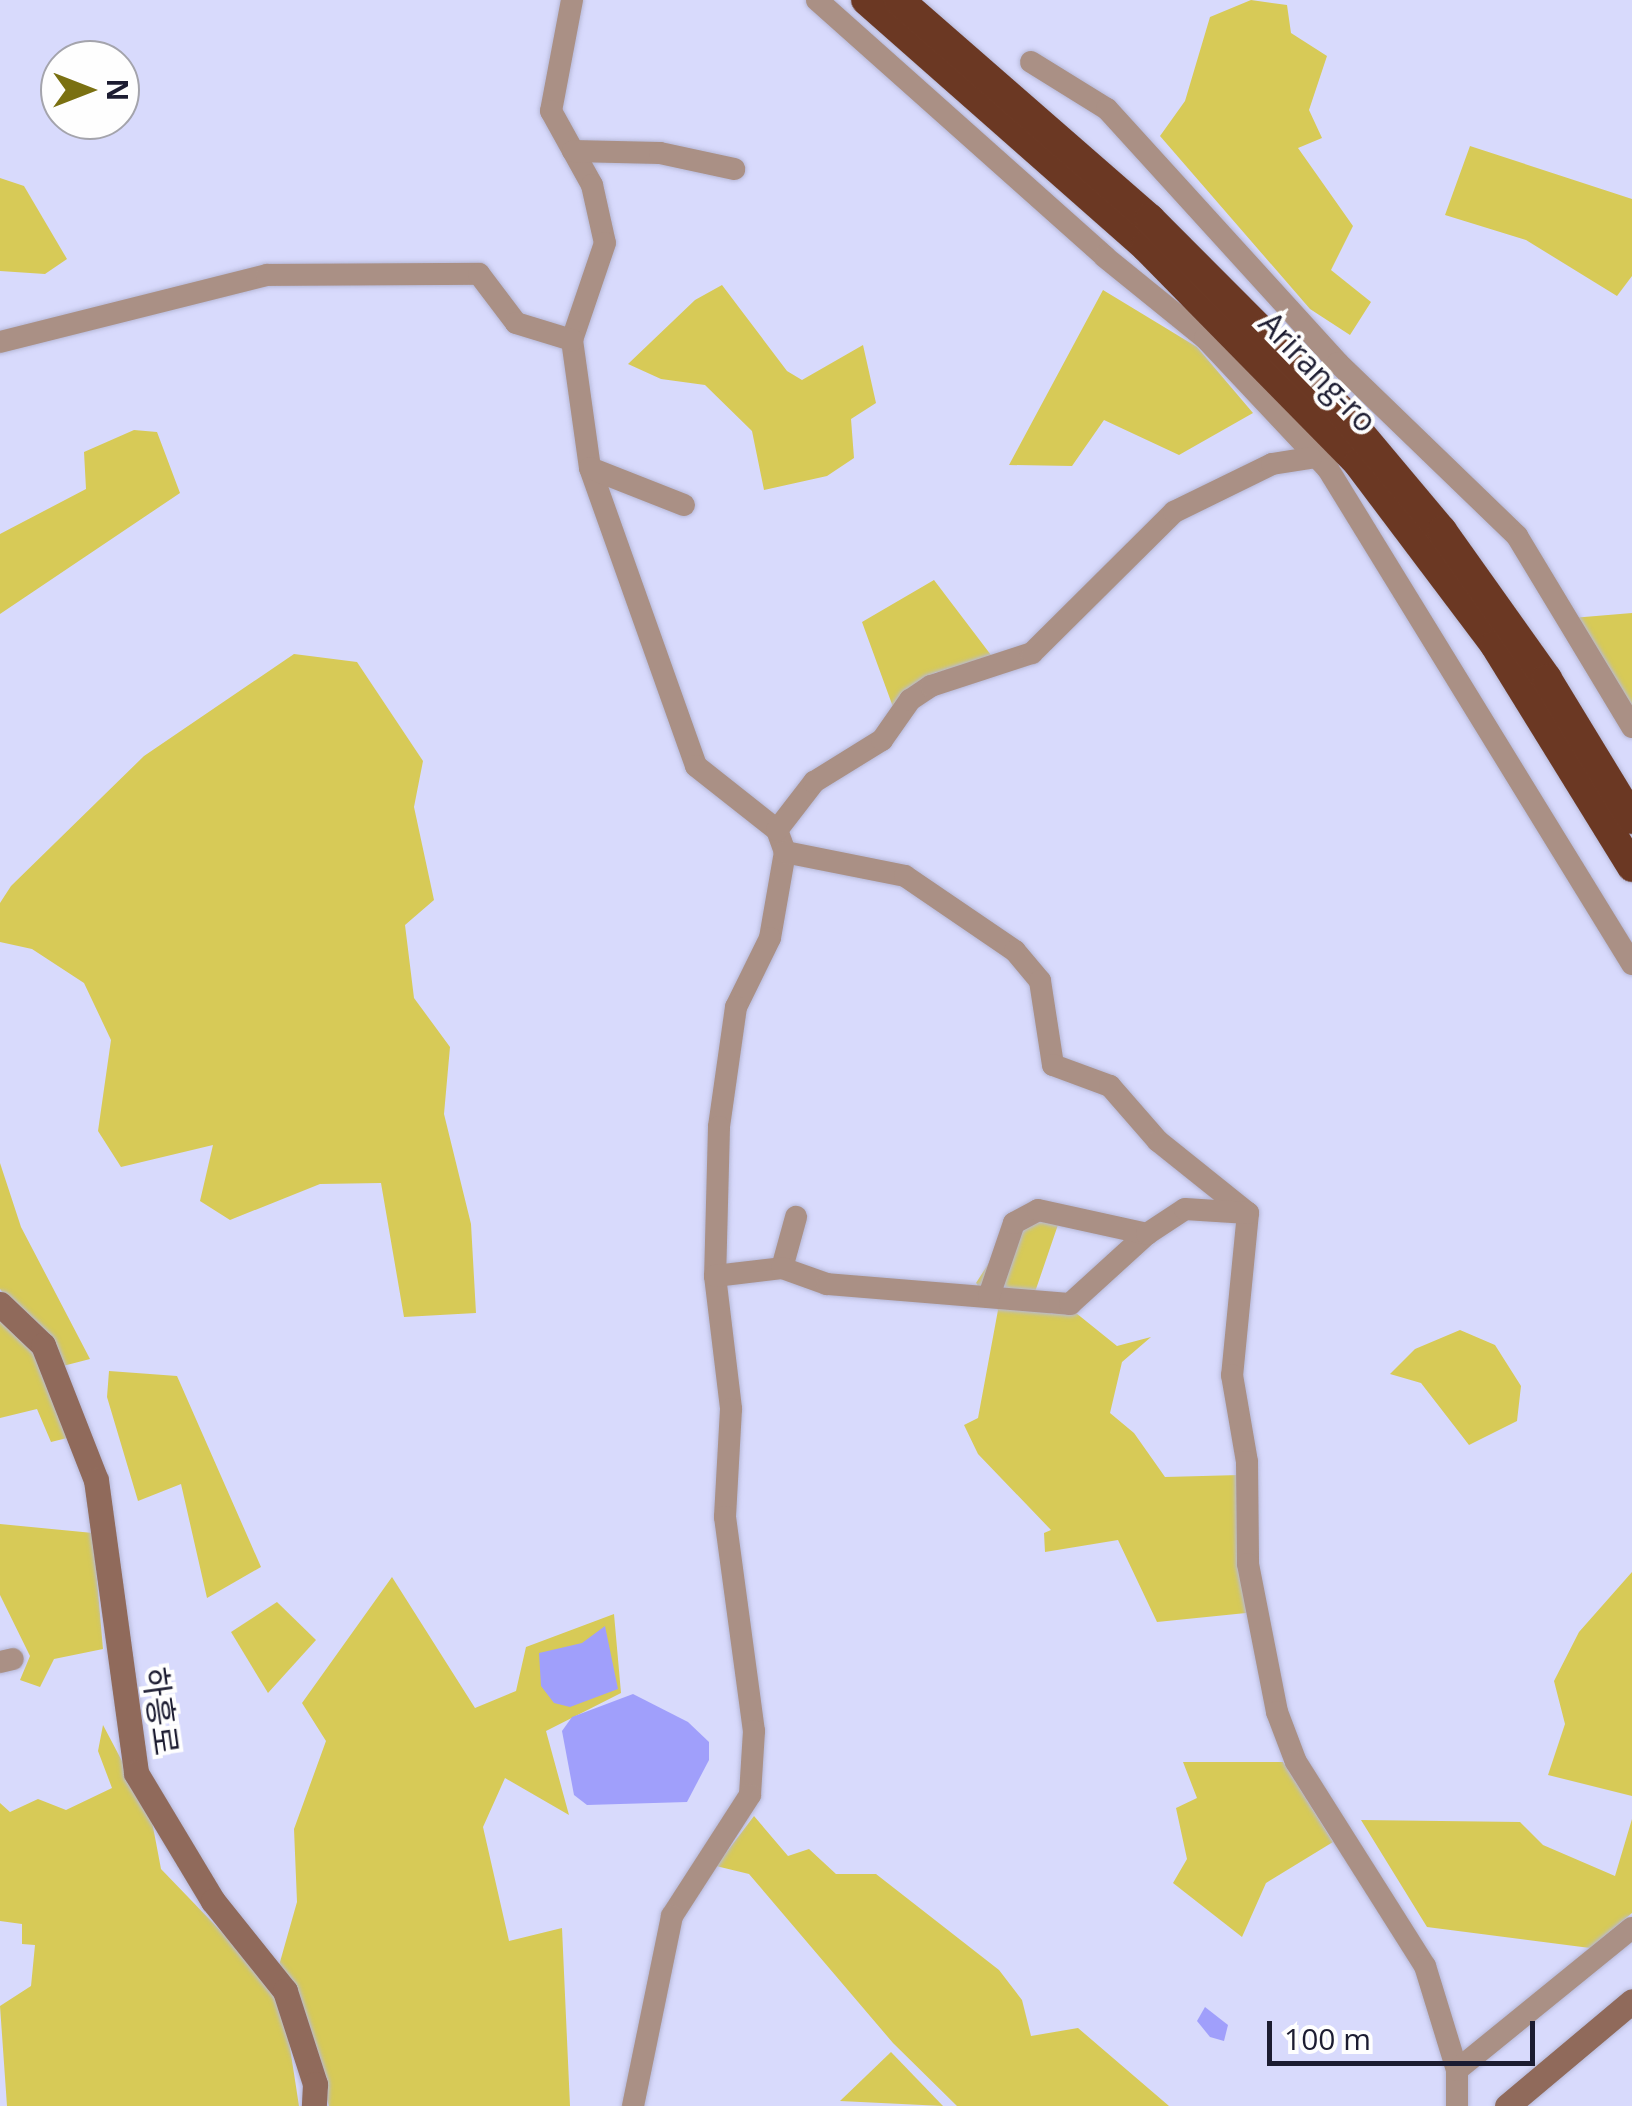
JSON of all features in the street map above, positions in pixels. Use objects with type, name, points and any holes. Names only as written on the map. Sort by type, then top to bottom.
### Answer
[{"type":"highway","name":"Arirang-ro","points":[[866,0],[1146,247],[1358,463],[1495,645],[1632,868]]},
{"type":"highway","name":"Arirang-ro","points":[[899,0],[1150,219],[1343,414],[1442,531],[1547,679],[1632,820]]},
{"type":"street","points":[[572,0],[551,110],[592,185],[606,243],[572,340],[590,468],[696,766],[781,841],[906,876],[1015,951],[1040,981],[1052,1065],[1110,1086],[1171,1153],[1248,1213]]},
{"type":"street","points":[[817,0],[1105,257],[1205,338],[1311,458],[1328,469],[1632,964]]},
{"type":"street","points":[[1032,62],[1107,108],[1338,363],[1516,536],[1632,726]]},
{"type":"street","points":[[573,151],[660,153],[734,169]]},
{"type":"street","points":[[0,342],[268,275],[460,274],[479,274],[516,324],[572,340]]},
{"type":"street","points":[[634,2106],[672,1916],[750,1796],[754,1732],[725,1516],[731,1409],[715,1276],[719,1127],[736,1007],[770,938],[781,841],[814,782],[882,740],[910,700],[931,686],[1032,653],[1174,512],[1272,464],[1311,458]]},
{"type":"street","points":[[590,468],[684,505]]},
{"type":"street","points":[[715,1276],[782,1268],[827,1284],[1070,1304],[1147,1234],[1185,1209],[1248,1213]]},
{"type":"street","points":[[989,1296],[1014,1223],[1038,1210],[1147,1234]]},
{"type":"street","points":[[1248,1213],[1232,1375],[1247,1462],[1248,1564],[1277,1712],[1296,1762],[1425,1966],[1457,2070],[1457,2106]]},
{"type":"street","points":[[782,1268],[796,1217]]},
{"type":"street","name":"하흥로","points":[[0,1304],[44,1345],[96,1480],[136,1773],[213,1902],[285,1991],[315,2084],[314,2106]]},
{"type":"street","points":[[1457,2070],[1632,1928]]},
{"type":"street","points":[[1507,2106],[1632,2001]]},
{"type":"shaded area","points":[[1251,0],[1287,5],[1291,33],[1327,56],[1309,110],[1322,138],[1298,148],[1353,226],[1331,270],[1371,302],[1350,335],[1310,309],[1160,136],[1185,101],[1210,17]]},
{"type":"shaded area","points":[[1470,146],[1632,199],[1632,276],[1617,296],[1526,240],[1445,215]]},
{"type":"shaded area","points":[[0,178],[24,186],[67,259],[45,274],[0,271]]},
{"type":"shaded area","points":[[722,285],[787,371],[802,380],[863,345],[876,403],[851,419],[854,458],[827,476],[764,490],[752,431],[705,385],[661,379],[628,364],[695,300]]},
{"type":"shaded area","points":[[1103,290],[1197,347],[1253,413],[1179,455],[1104,420],[1072,466],[1009,465]]},
{"type":"shaded area","points":[[134,430],[157,432],[180,493],[0,614],[0,534],[86,489],[84,452]]},
{"type":"shaded area","points":[[934,580],[994,659],[934,673],[893,707],[862,622]]},
{"type":"shaded area","points":[[1632,613],[1632,720],[1572,618]]},
{"type":"shaded area","points":[[294,654],[357,662],[423,761],[414,807],[434,900],[405,925],[414,998],[450,1047],[444,1114],[471,1224],[476,1313],[404,1317],[381,1183],[320,1184],[230,1220],[200,1201],[213,1145],[121,1167],[98,1131],[111,1040],[84,983],[32,949],[0,942],[0,903],[11,886],[144,756]]},
{"type":"shaded area","points":[[0,1163],[21,1227],[90,1359],[59,1367],[0,1289]]},
{"type":"shaded area","points":[[1027,1204],[1061,1216],[1035,1292],[1051,1314],[1076,1313],[1117,1346],[1151,1337],[1122,1362],[1110,1413],[1134,1433],[1165,1477],[1240,1475],[1246,1613],[1157,1622],[1118,1540],[1045,1552],[1044,1533],[1051,1530],[978,1454],[964,1425],[978,1418],[998,1310],[976,1283]]},
{"type":"shaded area","points":[[0,1316],[40,1353],[71,1437],[51,1442],[37,1409],[0,1418]]},
{"type":"shaded area","points":[[1460,1330],[1495,1345],[1521,1386],[1517,1421],[1469,1445],[1421,1383],[1390,1374],[1415,1349]]},
{"type":"shaded area","points":[[109,1371],[177,1376],[261,1567],[207,1598],[181,1484],[138,1501],[107,1397]]},
{"type":"shaded area","points":[[0,1524],[93,1533],[103,1649],[54,1659],[40,1687],[20,1680],[30,1656],[0,1595]]},
{"type":"shaded area","points":[[1632,1572],[1632,1796],[1548,1775],[1565,1724],[1554,1681],[1579,1632]]},
{"type":"shaded area","points":[[392,1577],[475,1708],[516,1691],[526,1647],[614,1614],[621,1693],[546,1731],[569,1815],[505,1778],[483,1827],[509,1941],[562,1928],[570,2106],[329,2106],[296,1997],[278,1969],[297,1902],[294,1829],[326,1741],[302,1703]]},
{"type":"shaded area","points":[[277,1602],[316,1640],[268,1693],[231,1632]]},
{"type":"shaded area","points":[[605,1626],[618,1689],[570,1707],[554,1703],[541,1686],[539,1653],[582,1643]]},
{"type":"shaded area","points":[[633,1694],[688,1722],[709,1742],[709,1760],[687,1802],[587,1805],[574,1795],[562,1731],[572,1717]]},
{"type":"shaded area","points":[[103,1725],[151,1816],[161,1869],[272,1984],[285,2015],[299,2106],[7,2106],[0,2006],[31,1986],[35,1945],[22,1944],[22,1924],[0,1921],[0,1803],[10,1812],[38,1799],[66,1810],[112,1788],[98,1751]]},
{"type":"shaded area","points":[[1183,1762],[1283,1762],[1333,1842],[1266,1883],[1242,1937],[1173,1883],[1187,1859],[1176,1808],[1197,1798]]},
{"type":"shaded area","points":[[754,1816],[788,1856],[809,1849],[836,1874],[876,1874],[999,1970],[1022,2000],[1031,2036],[1078,2028],[1169,2106],[957,2106],[893,2043],[749,1874],[716,1866]]},
{"type":"shaded area","points":[[1632,1819],[1632,1913],[1590,1948],[1427,1927],[1361,1820],[1520,1822],[1543,1845],[1615,1876]]},
{"type":"shaded area","points":[[1205,2007],[1228,2025],[1224,2041],[1210,2037],[1197,2021]]},
{"type":"shaded area","points":[[891,2052],[943,2106],[840,2101]]}]
